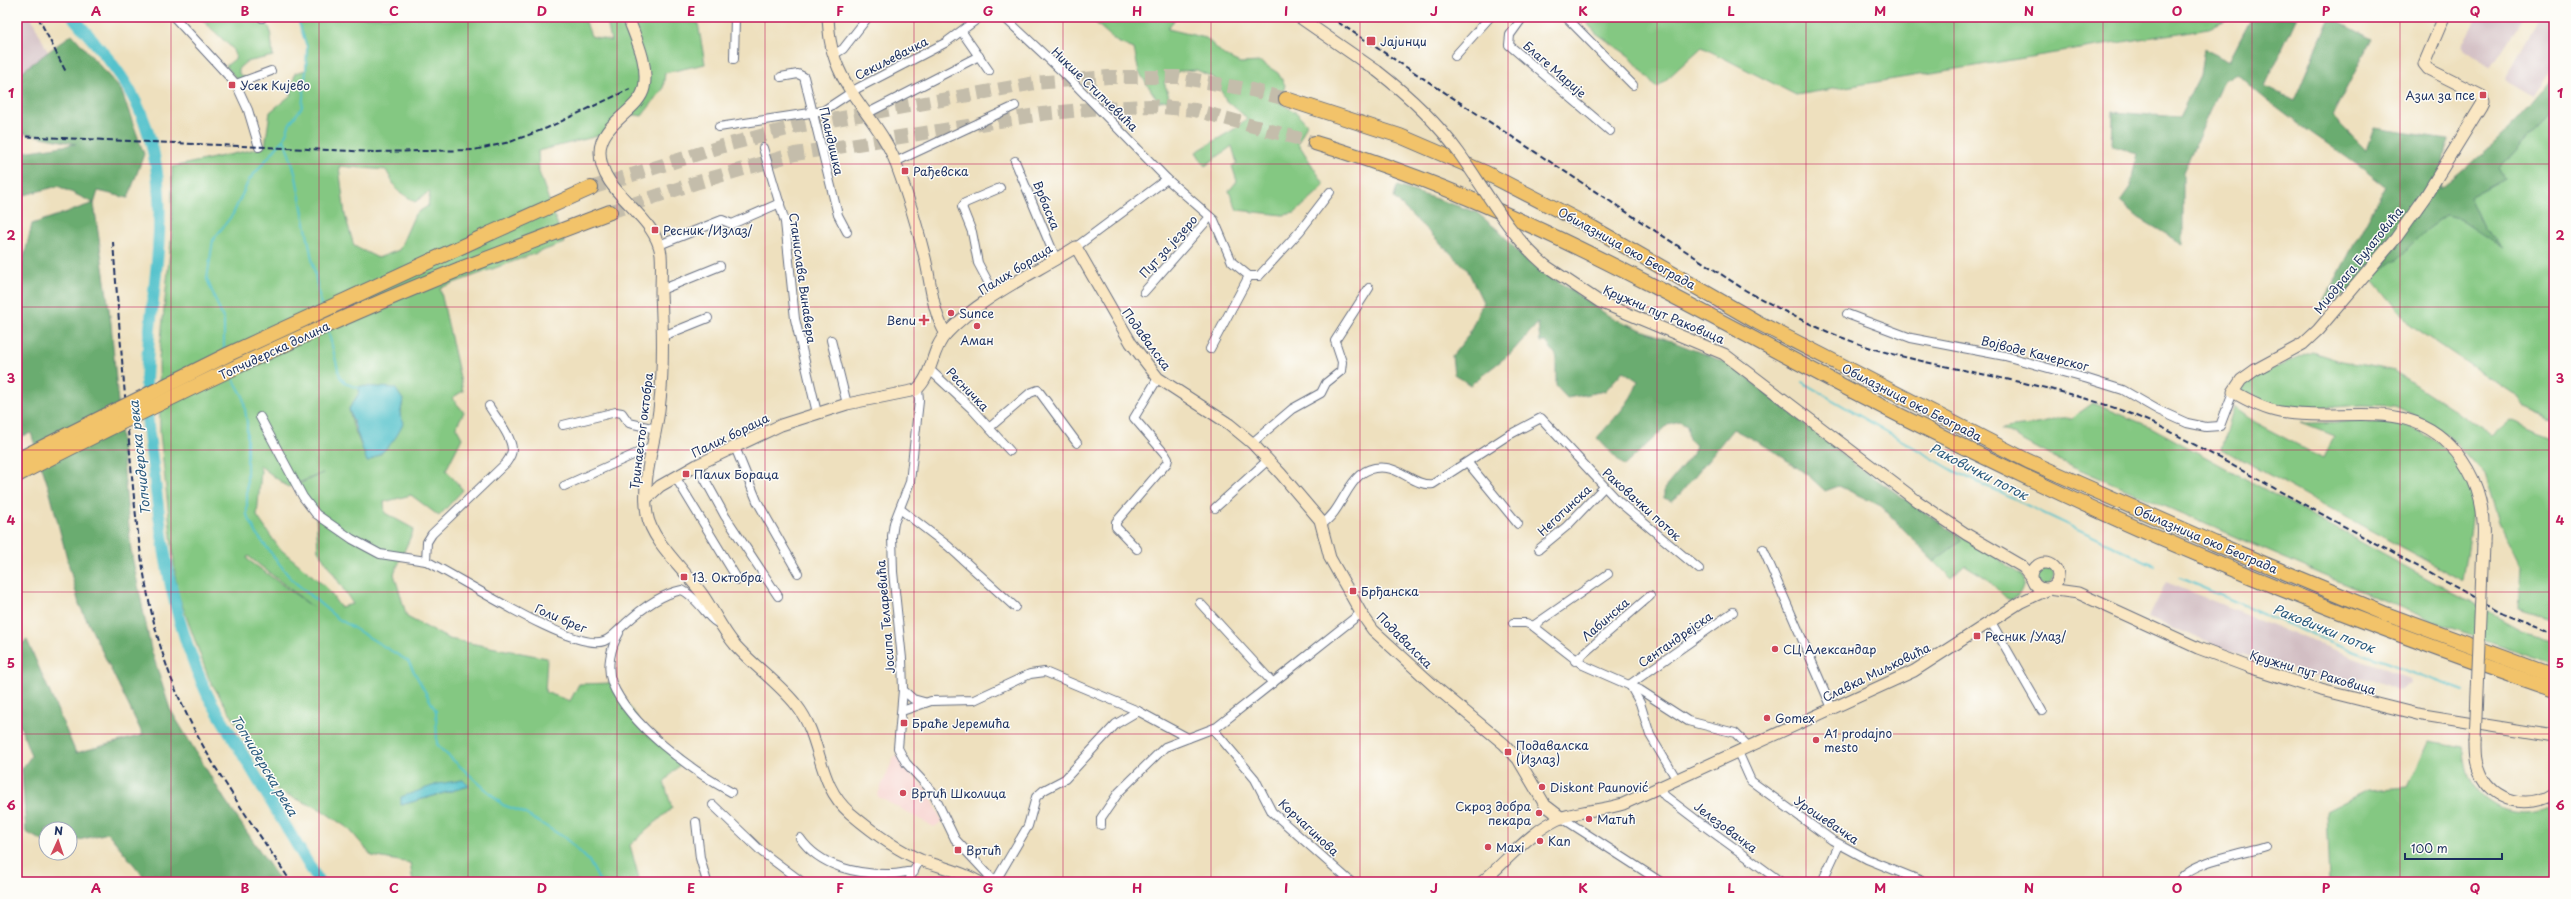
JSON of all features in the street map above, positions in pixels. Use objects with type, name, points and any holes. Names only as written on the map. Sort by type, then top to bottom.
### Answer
[{"type":"highway","name":"Обилазница око Београда","points":[[1286,99],[1400,136],[1486,173],[1593,228],[1757,322],[2028,461],[2214,543],[2383,614],[2554,676]]},
{"type":"highway","name":"Обилазница око Београда","points":[[1315,143],[1414,176],[1562,240],[1713,315],[1900,415],[2048,487],[2203,557],[2434,649],[2554,690]]},
{"type":"highway","name":"Топчидерска долина","points":[[17,460],[229,354],[591,188]]},
{"type":"highway","name":"Топчидерска долина","points":[[17,475],[137,414],[353,313],[538,239],[610,212]]},
{"type":"street","points":[[174,17],[236,84],[248,110],[259,146]]},
{"type":"street","name":"Тринаестог октобра","points":[[628,17],[642,57],[644,87],[639,98],[610,129],[600,152],[607,175],[646,220],[659,245],[663,336],[661,391],[647,478],[646,499],[647,515],[652,529],[702,594],[718,623],[737,647],[784,691],[804,716],[812,730],[824,776],[835,798],[857,818],[895,845],[920,859],[963,874],[979,882]]},
{"type":"street","points":[[734,59],[735,17]]},
{"type":"street","points":[[828,17],[833,55],[853,92],[868,113],[895,162],[916,226],[938,316],[946,334]]},
{"type":"street","points":[[833,55],[843,49],[868,17]]},
{"type":"street","name":"Секиљевачка","points":[[719,127],[814,113],[831,107],[853,92],[933,50],[962,32],[980,17]]},
{"type":"street","name":"Никше Стипчевића","points":[[1004,17],[1067,76],[1167,179]]},
{"type":"street","name":"Кружни пут Раковица","points":[[1299,17],[1377,71],[1410,97],[1460,154],[1505,223],[1520,243],[1546,266],[1600,302],[1724,354],[1917,501],[1966,534],[2023,567],[2032,579]]},
{"type":"street","points":[[1455,56],[1490,17]]},
{"type":"street","name":"Благе Марије","points":[[1523,17],[1510,35],[1509,45],[1610,131]]},
{"type":"street","points":[[1566,17],[1633,85]]},
{"type":"street","name":"Миодрага Булатовића","points":[[2213,428],[2222,423],[2233,392],[2241,380],[2254,370],[2303,344],[2318,330],[2396,238],[2425,197],[2481,106],[2483,102],[2482,96],[2428,69],[2424,64],[2444,17]]},
{"type":"street","points":[[962,32],[989,71]]},
{"type":"street","points":[[868,113],[979,56]]},
{"type":"street","points":[[236,84],[271,71]]},
{"type":"street","name":"Пландишка","points":[[781,77],[802,75],[814,113],[838,216],[847,232]]},
{"type":"street","points":[[895,162],[1015,106]]},
{"type":"street","name":"Станислава Винавера","points":[[763,148],[780,203],[789,248],[795,319],[817,413]]},
{"type":"street","name":"Врбаска","points":[[1016,161],[1056,259]]},
{"type":"street","points":[[1167,179],[1215,222],[1232,262],[1249,276],[1257,277],[1300,231],[1330,192]]},
{"type":"street","name":"Палих бораца","points":[[646,499],[660,486],[697,466],[781,425],[847,404],[918,389],[929,369],[938,344],[946,334],[995,295],[1076,247],[1167,179]]},
{"type":"street","points":[[995,295],[978,263],[972,232],[962,207],[965,203],[1000,188]]},
{"type":"street","points":[[659,245],[723,220],[732,224],[780,203]]},
{"type":"street","name":"Пут за језеро","points":[[1144,292],[1210,217]]},
{"type":"street","name":"Подавалска","points":[[1076,247],[1117,321],[1158,378],[1215,414],[1252,443],[1309,506],[1322,524],[1330,558],[1373,630],[1405,660],[1509,749],[1522,766],[1546,805],[1562,818],[1661,882]]},
{"type":"street","points":[[661,290],[720,266]]},
{"type":"street","points":[[1210,349],[1249,276]]},
{"type":"street","points":[[1252,443],[1292,410],[1322,392],[1326,383],[1341,370],[1342,362],[1335,341],[1369,288]]},
{"type":"street","name":"Војводе Качерског","points":[[1847,314],[1911,338],[2005,356],[2088,379],[2123,390],[2158,410],[2187,422],[2213,428]]},
{"type":"street","points":[[663,336],[708,318]]},
{"type":"street","points":[[831,340],[847,404]]},
{"type":"street","name":"Ресничка","points":[[929,369],[943,380],[1010,451]]},
{"type":"street","points":[[1137,549],[1116,527],[1116,522],[1167,463],[1168,459],[1165,454],[1134,418],[1158,378]]},
{"type":"street","name":"Јосипа Теларевића","points":[[918,389],[920,397],[911,478],[894,523],[892,548],[901,634],[903,690],[902,711],[897,742],[900,754],[932,791],[955,839],[995,882]]},
{"type":"street","name":"Ресничка","points":[[989,428],[1030,393],[1038,390],[1077,443]]},
{"type":"street","points":[[2233,392],[2257,405],[2280,412],[2316,415],[2376,413],[2406,419],[2428,428],[2445,440],[2456,452],[2474,480],[2483,507],[2483,544],[2475,742],[2480,774],[2489,786],[2499,795],[2509,800],[2528,802],[2541,800],[2554,793]]},
{"type":"street","points":[[426,561],[427,542],[432,534],[506,464],[510,457],[512,449],[510,441],[489,406]]},
{"type":"street","points":[[563,425],[616,412],[622,413],[629,423],[656,429]]},
{"type":"street","name":"Голи брег","points":[[260,417],[297,485],[316,514],[352,540],[375,552],[392,558],[426,561],[504,606],[584,642],[605,641],[623,625],[666,594],[682,590],[696,599],[712,620],[718,623]]},
{"type":"street","name":"Раковачки поток","points":[[1468,463],[1507,436],[1541,418],[1604,488],[1699,569]]},
{"type":"street","points":[[564,486],[653,446]]},
{"type":"street","points":[[735,447],[757,501],[798,573]]},
{"type":"street","points":[[1215,508],[1268,460]]},
{"type":"street","points":[[1322,524],[1333,516],[1353,481],[1370,470],[1379,468],[1395,470],[1420,483],[1429,485],[1468,463],[1518,524]]},
{"type":"street","points":[[697,466],[725,516],[778,596]]},
{"type":"street","points":[[647,478],[652,484],[660,486]]},
{"type":"street","points":[[676,478],[738,580]]},
{"type":"street","name":"Неготинска","points":[[1539,549],[1567,526],[1604,488]]},
{"type":"street","points":[[900,509],[948,546],[1015,607]]},
{"type":"street","points":[[1763,549],[1832,708]]},
{"type":"street","name":"Кружни пут Раковица","points":[[1999,552],[2041,563]]},
{"type":"street","points":[[2022,602],[2032,579],[2034,568],[2041,563],[2051,564],[2058,573],[2058,581],[2048,589],[2038,588],[2032,579]]},
{"type":"street","name":"Кружни пут Раковица","points":[[2058,573],[2078,593]]},
{"type":"street","points":[[1533,626],[1608,574]]},
{"type":"street","name":"Кружни пут Раковица","points":[[2048,589],[2078,593],[2183,642],[2286,679],[2400,710],[2554,736]]},
{"type":"street","name":"Славка Миљковића","points":[[1482,882],[1533,837],[1562,818],[1621,805],[1920,668],[2022,602],[2048,589]]},
{"type":"street","name":"Лабинска","points":[[1575,661],[1650,596]]},
{"type":"street","points":[[1200,603],[1273,683]]},
{"type":"street","points":[[1101,825],[1101,818],[1126,784],[1168,745],[1213,729],[1361,612]]},
{"type":"street","name":"Сентандрејска","points":[[1629,685],[1734,612]]},
{"type":"street","points":[[1991,622],[2042,710]]},
{"type":"street","points":[[1513,623],[1526,623],[1533,626],[1575,661],[1591,670],[1629,685],[1688,721],[1735,733],[1749,747]]},
{"type":"street","points":[[623,625],[612,644],[610,660],[611,678],[620,697],[653,737],[667,749],[692,768],[731,792]]},
{"type":"street","points":[[903,690],[913,699],[924,702],[974,700],[1030,674],[1045,672],[1138,711],[1188,738]]},
{"type":"street","points":[[1629,685],[1640,703],[1653,739],[1677,780]]},
{"type":"street","points":[[902,711],[924,702]]},
{"type":"street","points":[[995,882],[1028,826],[1034,802],[1039,793],[1065,779],[1111,728],[1122,719],[1138,711]]},
{"type":"street","name":"Корчагинова","points":[[1213,729],[1255,779],[1272,812],[1350,882]]},
{"type":"street","points":[[2536,733],[2554,743]]},
{"type":"street","name":"Урошевачка","points":[[1738,752],[1751,781],[1840,845],[1924,882]]},
{"type":"street","name":"Јелезовачка","points":[[1660,788],[1666,796],[1699,822],[1781,882]]},
{"type":"street","points":[[714,805],[762,852],[802,882]]},
{"type":"street","points":[[696,822],[700,858],[707,882]]},
{"type":"street","points":[[800,838],[811,852],[844,869],[885,874],[914,872]]},
{"type":"street","points":[[1822,882],[1840,845]]},
{"type":"street","points":[[2179,882],[2187,872],[2202,864],[2266,846]]},
{"type":"street","points":[[908,882],[920,859]]},
{"type":"shaded area","points":[[17,17],[31,17],[48,52],[20,73],[17,73]]},
{"type":"shaded area","points":[[2477,17],[2523,17],[2490,67],[2461,47]]},
{"type":"shaded area","points":[[2539,17],[2554,17],[2554,66],[2534,97],[2505,80]]},
{"type":"shaded area","points":[[2166,582],[2322,645],[2410,678],[2411,683],[2400,691],[2376,681],[2360,679],[2354,688],[2238,654],[2148,618]]},
{"type":"shaded area","name":"Вртић Школица","points":[[898,756],[903,767],[926,789],[932,799],[942,822],[934,827],[877,796],[894,757]]},
{"type":"green space","points":[[199,17],[261,17],[270,29],[273,56],[246,62],[239,68],[239,74],[246,78],[238,81],[226,66],[236,58],[232,48]]},
{"type":"green space","points":[[297,17],[584,17],[591,36],[611,41],[606,17],[697,17],[705,64],[665,73],[663,89],[642,116],[624,113],[606,134],[538,151],[539,172],[564,243],[440,288],[463,391],[452,398],[464,412],[456,427],[462,438],[446,470],[463,490],[439,516],[411,495],[384,502],[385,513],[414,529],[394,574],[407,617],[449,639],[547,658],[545,692],[570,701],[579,684],[612,683],[645,728],[683,761],[664,782],[672,808],[630,845],[640,882],[413,882],[410,863],[372,856],[349,829],[320,809],[278,791],[209,679],[177,591],[160,433],[159,358],[172,231],[172,167],[265,147],[270,112],[291,95],[295,73],[306,70],[307,47]],"holes":[[[339,166],[386,170],[397,190],[415,202],[430,191],[428,206],[415,214],[399,250],[378,258],[354,246],[345,215]],[[358,395],[403,400],[400,416],[381,454],[365,455],[353,426],[349,409]],[[259,465],[288,487],[323,473],[297,485],[316,514],[318,550],[353,604],[340,607],[326,587],[279,548],[257,516],[261,471]],[[248,556],[314,608],[247,559]],[[463,780],[469,786],[401,805]]]},
{"type":"green space","points":[[1089,17],[1176,17],[1168,29],[1206,38],[1225,56],[1240,63],[1261,62],[1278,73],[1285,85],[1280,103],[1297,113],[1307,124],[1298,143],[1324,184],[1323,187],[1295,213],[1283,215],[1237,210],[1229,191],[1237,181],[1232,166],[1237,163],[1232,146],[1205,166],[1196,152],[1236,128],[1247,118],[1226,100],[1214,78],[1197,70],[1179,71],[1164,82],[1170,100],[1158,101],[1139,72],[1134,49],[1117,42]]},
{"type":"green space","points":[[1581,17],[2234,17],[2209,28],[1796,95],[1702,47],[1657,88],[1629,56],[1596,33]]},
{"type":"green space","points":[[2252,17],[2297,17],[2265,86],[2295,101],[2330,17],[2372,39],[2332,116],[2366,150],[2374,128],[2448,139],[2440,189],[2501,137],[2515,123],[2554,77],[2554,110],[2499,168],[2505,178],[2469,197],[2483,227],[2503,248],[2459,219],[2446,216],[2428,229],[2400,257],[2327,306],[2324,301],[2385,186],[2272,104],[2237,74],[2224,80],[2183,172],[2183,244],[2139,218],[2120,202],[2130,188],[2137,153],[2112,146],[2113,112],[2179,117],[2200,75],[2204,49],[2229,61]]},
{"type":"green space","points":[[72,34],[121,90],[144,154],[128,198],[98,191],[94,204],[111,323],[131,551],[151,649],[170,709],[225,800],[281,882],[148,882],[108,833],[78,840],[78,821],[38,821],[38,839],[26,832],[22,769],[31,756],[17,717],[17,647],[27,640],[76,753],[143,735],[79,604],[49,489],[31,433],[17,438],[17,287],[32,224],[94,203],[58,186],[17,197],[17,153],[76,144],[17,132],[17,73],[20,73]]},
{"type":"green space","points":[[2554,110],[2554,420],[2524,407],[2519,398],[2411,325],[2370,276],[2400,257],[2428,229],[2446,216],[2459,219],[2501,246],[2483,227],[2469,197],[2505,178],[2499,168]]},
{"type":"green space","points":[[1397,186],[1476,212],[1498,230],[1525,259],[1612,318],[1730,364],[1854,464],[1958,535],[1961,541],[1934,561],[1881,506],[1839,486],[1825,491],[1809,476],[1771,449],[1733,429],[1680,494],[1672,501],[1664,498],[1664,489],[1693,454],[1696,445],[1689,440],[1687,425],[1679,421],[1669,424],[1624,466],[1597,438],[1626,404],[1638,381],[1623,371],[1605,391],[1567,398],[1556,386],[1556,355],[1546,342],[1540,342],[1538,323],[1511,353],[1470,385],[1454,374],[1452,356],[1468,336],[1483,302],[1467,269],[1394,198]]},
{"type":"green space","points":[[2312,352],[2337,360],[2395,371],[2492,435],[2510,420],[2554,439],[2554,619],[2518,608],[2521,567],[2499,522],[2484,473],[2455,442],[2435,426],[2395,406],[2361,405],[2309,409],[2274,405],[2238,391],[2258,375]]},
{"type":"green space","points":[[2093,403],[2151,427],[2521,630],[2554,639],[2554,664],[2438,623],[2330,578],[2056,459],[2001,429],[2037,424],[2059,418],[2072,418]]},
{"type":"green space","points":[[2234,407],[2254,422],[2323,458],[2334,436],[2301,423],[2364,421],[2383,422],[2402,425],[2420,432],[2437,443],[2454,459],[2460,467],[2469,481],[2473,496],[2470,538],[2463,581],[2222,449]]},
{"type":"green space","points":[[1958,535],[2003,562],[2023,577],[2022,588],[2017,597],[2011,600],[2006,598],[1986,578],[1965,565],[1951,578],[1934,561],[1961,541]]},
{"type":"green space","points":[[2045,567],[2051,570],[2054,576],[2051,582],[2045,585],[2039,582],[2036,576],[2039,570]]},
{"type":"green space","points":[[2429,741],[2463,747],[2471,781],[2486,800],[2496,806],[2519,813],[2531,813],[2554,806],[2554,882],[2329,882],[2326,811],[2368,790],[2408,787]]},
{"type":"water","points":[[360,386],[395,388],[403,400],[400,416],[404,422],[397,435],[389,446],[367,462],[349,409],[358,395]]},
{"type":"water","points":[[463,780],[469,786],[401,805],[401,797],[438,784]]},
{"type":"waterway","name":"Топчидерска река","points":[[73,17],[111,62],[130,91],[146,126],[155,162],[159,198],[159,234],[148,345],[146,407],[162,538],[172,591],[179,617],[196,670],[208,696],[319,882]]},
{"type":"waterway","points":[[297,17],[307,47],[306,71],[302,107],[290,123],[284,139],[295,172],[321,305]]},
{"type":"waterway","points":[[224,350],[224,321],[207,279],[213,240],[233,214],[249,180],[284,139]]},
{"type":"waterway","points":[[328,330],[340,377],[347,384],[359,388]]},
{"type":"waterway","points":[[231,375],[243,396],[247,422],[247,515],[258,536],[291,579],[337,618],[408,661],[436,711],[437,744],[443,751],[503,805],[522,812],[567,839],[589,861],[600,882]]},
{"type":"waterway","name":"Раковички поток","points":[[1802,382],[1954,471],[2154,565]]},
{"type":"waterway","name":"Раковички поток","points":[[2180,578],[2318,637],[2464,691]]},
{"type":"tunnel","points":[[591,188],[723,146],[798,126],[1035,83],[1108,77],[1178,77],[1252,90],[1286,99]]},
{"type":"tunnel","points":[[610,212],[695,183],[795,154],[1042,114],[1101,108],[1151,106],[1195,110],[1315,143]]},
{"type":"railway","points":[[38,17],[66,72]]},
{"type":"railway","points":[[1330,17],[1745,290],[1777,308],[1843,338],[1878,350],[1916,360],[2067,393],[2140,417],[2175,434],[2503,613],[2554,633]]},
{"type":"railway","points":[[17,136],[375,152],[474,150],[510,142],[547,128],[630,89]]},
{"type":"railway","points":[[113,242],[138,534],[142,564],[154,624],[173,683],[184,710],[197,735],[227,786],[291,882]]},
{"type":"place","name":"Јајинци","points":[[1371,41]]},
{"type":"place","name":"Усек Кијево","points":[[232,85]]},
{"type":"place","name":"Азил за псе","points":[[2483,95]]},
{"type":"place","name":"Рађевска","points":[[905,171]]},
{"type":"place","name":"Ресник /Излаз/","points":[[655,230]]},
{"type":"place","name":"Sunce","points":[[951,313]]},
{"type":"place","name":"Benu","points":[[924,320]]},
{"type":"place","name":"Аман","points":[[977,326]]},
{"type":"place","name":"Палих Бораца","points":[[686,474]]},
{"type":"place","name":"13. Октобра","points":[[684,577]]},
{"type":"place","name":"Брђанска","points":[[1353,591]]},
{"type":"place","name":"Ресник /Улаз/","points":[[1977,636]]},
{"type":"place","name":"СЦ Александар","points":[[1775,649]]},
{"type":"place","name":"Gomex","points":[[1767,718]]},
{"type":"place","name":"Браће Јеремића","points":[[904,723]]},
{"type":"place","name":"A1 prodajno mesto","points":[[1816,740]]},
{"type":"place","name":"Подавалска (Излаз)","points":[[1508,752]]},
{"type":"place","name":"Diskont Paunović","points":[[1542,787]]},
{"type":"place","name":"Вртић Школица","points":[[903,793]]},
{"type":"place","name":"Скроз добра пекара","points":[[1539,813]]},
{"type":"place","name":"Матић","points":[[1589,819]]},
{"type":"place","name":"Kan","points":[[1540,841]]},
{"type":"place","name":"Maxi","points":[[1488,847]]},
{"type":"place","name":"Вртић","points":[[958,850]]}]
